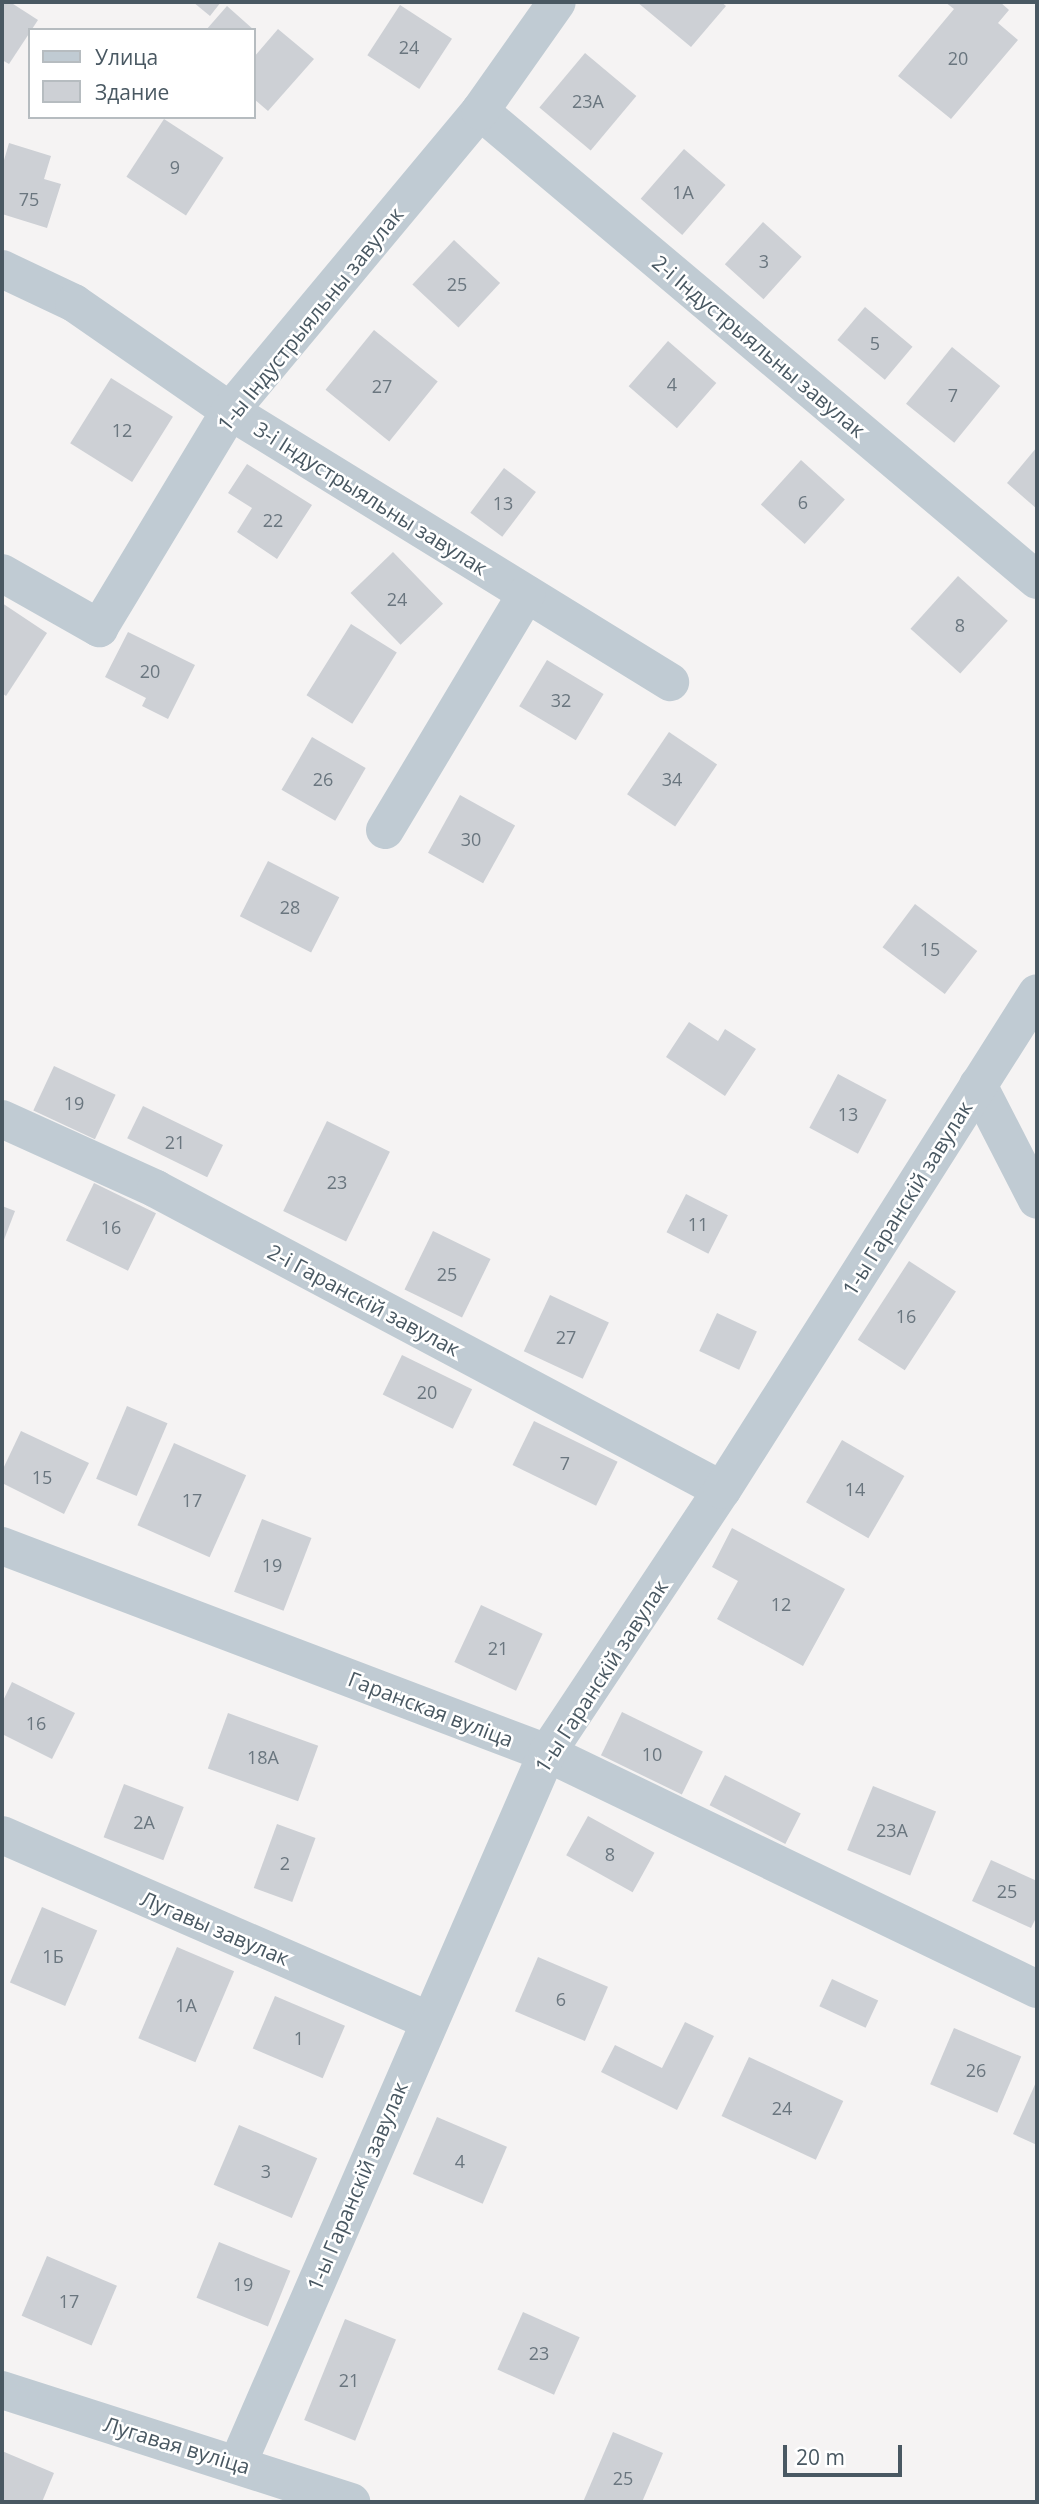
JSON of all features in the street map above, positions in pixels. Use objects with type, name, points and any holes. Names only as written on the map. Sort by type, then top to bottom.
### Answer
[{"type":"street","name":"1-ы Індустрыяльны завулак","points":[[2,573],[99,628],[230,411],[480,111],[557,2]]},
{"type":"street","name":"2-і Індустрыяльны завулак","points":[[480,111],[1037,580]]},
{"type":"street","name":"3-і Індустрыяльны завулак","points":[[2,269],[74,303],[230,411],[670,682]]},
{"type":"street","points":[[385,830],[526,594]]},
{"type":"street","name":"1-ы Гаранскій завулак","points":[[238,2463],[428,2020],[547,1753],[722,1490],[1037,993]]},
{"type":"street","name":"1-ы Гаранскій завулак","points":[[978,1085],[1037,1200]]},
{"type":"street","name":"2-і Гаранскій завулак","points":[[2,1119],[156,1189],[722,1490]]},
{"type":"street","name":"Гаранская вуліца","points":[[2,1546],[547,1753],[1037,1990]]},
{"type":"street","name":"Лугавы завулак","points":[[2,1835],[428,2020]]},
{"type":"street","name":"Лугавая вуліца","points":[[2,2390],[238,2463],[351,2502]]},
{"type":"building","points":[[2,2],[10,2],[38,20],[33,28],[28,28],[28,35],[9,64],[2,60]]},
{"type":"building","points":[[193,2],[221,2],[210,16]]},
{"type":"building","points":[[637,2],[721,2],[726,6],[691,47]]},
{"type":"building","points":[[945,2],[1000,2],[1009,10],[998,23],[1018,40],[951,119],[898,76],[954,9]]},
{"type":"building","points":[[400,5],[452,39],[419,89],[367,55]]},
{"type":"building","points":[[227,6],[252,28],[208,28]]},
{"type":"building","points":[[278,29],[314,59],[268,111],[256,101],[256,55]]},
{"type":"building","points":[[585,53],[636,96],[591,150],[539,107]]},
{"type":"building","points":[[164,119],[224,158],[186,216],[126,177]]},
{"type":"building","points":[[9,143],[51,156],[44,179],[61,184],[47,228],[2,214],[2,167]]},
{"type":"building","points":[[684,149],[726,185],[682,235],[641,199]]},
{"type":"building","points":[[763,222],[802,257],[764,299],[725,264]]},
{"type":"building","points":[[454,240],[500,283],[458,328],[412,285]]},
{"type":"building","points":[[865,307],[912,347],[885,380],[837,340]]},
{"type":"building","points":[[374,330],[438,382],[389,441],[326,390]]},
{"type":"building","points":[[668,341],[716,383],[677,428],[629,386]]},
{"type":"building","points":[[952,347],[1000,386],[954,443],[906,404]]},
{"type":"building","points":[[111,378],[173,417],[132,482],[70,443]]},
{"type":"building","points":[[1037,447],[1037,509],[1007,483]]},
{"type":"building","points":[[801,460],[845,499],[805,544],[761,505]]},
{"type":"building","points":[[247,464],[312,505],[277,559],[237,532],[252,508],[228,493]]},
{"type":"building","points":[[504,468],[536,492],[502,537],[470,513]]},
{"type":"building","points":[[393,552],[443,604],[401,645],[351,593]]},
{"type":"building","points":[[958,576],[1008,621],[960,674],[910,629]]},
{"type":"building","points":[[2,603],[47,633],[6,696],[2,693]]},
{"type":"building","points":[[351,624],[397,653],[352,724],[306,695]]},
{"type":"building","points":[[128,632],[195,665],[168,719],[142,706],[146,698],[105,677]]},
{"type":"building","points":[[547,660],[604,694],[576,740],[519,706]]},
{"type":"building","points":[[669,732],[717,764],[675,827],[627,794]]},
{"type":"building","points":[[312,737],[366,768],[335,821],[282,790]]},
{"type":"building","points":[[460,795],[515,826],[483,883],[428,853]]},
{"type":"building","points":[[268,861],[339,897],[311,953],[240,916]]},
{"type":"building","points":[[915,904],[977,951],[945,994],[883,947]]},
{"type":"building","points":[[689,1022],[718,1041],[725,1029],[756,1049],[725,1096],[666,1057]]},
{"type":"building","points":[[54,1066],[116,1095],[95,1139],[33,1110]]},
{"type":"building","points":[[838,1074],[887,1100],[858,1154],[809,1128]]},
{"type":"building","points":[[143,1106],[223,1145],[207,1177],[127,1138]]},
{"type":"building","points":[[327,1121],[390,1152],[346,1242],[283,1211]]},
{"type":"building","points":[[94,1183],[156,1213],[128,1271],[66,1241]]},
{"type":"building","points":[[686,1194],[728,1215],[708,1254],[666,1232]]},
{"type":"building","points":[[2,1206],[15,1211],[2,1245]]},
{"type":"building","points":[[433,1231],[491,1259],[462,1317],[405,1289]]},
{"type":"building","points":[[909,1261],[956,1291],[905,1370],[858,1340]]},
{"type":"building","points":[[550,1295],[609,1322],[583,1379],[524,1351]]},
{"type":"building","points":[[717,1313],[757,1332],[739,1370],[699,1351]]},
{"type":"building","points":[[402,1355],[472,1389],[453,1429],[383,1395]]},
{"type":"building","points":[[127,1406],[168,1423],[137,1496],[96,1479]]},
{"type":"building","points":[[534,1421],[618,1462],[596,1506],[513,1465]]},
{"type":"building","points":[[21,1431],[89,1463],[64,1514],[2,1483],[2,1471]]},
{"type":"building","points":[[842,1440],[904,1476],[868,1538],[806,1502]]},
{"type":"building","points":[[174,1443],[246,1475],[210,1557],[137,1525]]},
{"type":"building","points":[[262,1519],[311,1538],[284,1611],[234,1592]]},
{"type":"building","points":[[732,1528],[845,1589],[803,1666],[717,1619],[738,1581],[712,1567]]},
{"type":"building","points":[[481,1605],[543,1634],[516,1691],[454,1662]]},
{"type":"building","points":[[12,1682],[75,1713],[52,1759],[2,1734],[2,1703]]},
{"type":"building","points":[[622,1712],[703,1751],[682,1795],[601,1755]]},
{"type":"building","points":[[228,1713],[318,1746],[298,1801],[208,1768]]},
{"type":"building","points":[[725,1775],[801,1814],[785,1844],[710,1805]]},
{"type":"building","points":[[124,1784],[184,1807],[163,1860],[104,1837]]},
{"type":"building","points":[[873,1786],[936,1811],[910,1875],[847,1850]]},
{"type":"building","points":[[588,1816],[654,1853],[633,1892],[566,1855]]},
{"type":"building","points":[[277,1824],[316,1838],[292,1902],[254,1888]]},
{"type":"building","points":[[991,1860],[1037,1881],[1037,1916],[1031,1928],[972,1901]]},
{"type":"building","points":[[42,1907],[97,1930],[65,2006],[10,1982]]},
{"type":"building","points":[[177,1947],[234,1971],[195,2062],[138,2038]]},
{"type":"building","points":[[538,1957],[608,1987],[585,2041],[515,2011]]},
{"type":"building","points":[[832,1979],[878,2001],[866,2028],[819,2006]]},
{"type":"building","points":[[275,1996],[345,2026],[323,2078],[253,2048]]},
{"type":"building","points":[[685,2022],[714,2036],[677,2110],[601,2072],[615,2045],[662,2068]]},
{"type":"building","points":[[954,2028],[1021,2057],[997,2113],[930,2084]]},
{"type":"building","points":[[749,2057],[843,2101],[816,2160],[722,2116]]},
{"type":"building","points":[[1037,2080],[1037,2145],[1013,2134]]},
{"type":"building","points":[[437,2117],[507,2147],[483,2204],[413,2174]]},
{"type":"building","points":[[239,2125],[317,2158],[292,2218],[214,2185]]},
{"type":"building","points":[[219,2242],[290,2271],[268,2326],[197,2298]]},
{"type":"building","points":[[47,2256],[117,2286],[92,2346],[22,2316]]},
{"type":"building","points":[[523,2312],[580,2337],[554,2395],[497,2370]]},
{"type":"building","points":[[345,2319],[396,2340],[355,2441],[304,2420]]},
{"type":"building","points":[[613,2432],[663,2453],[642,2502],[583,2502]]},
{"type":"building","points":[[2,2451],[54,2473],[42,2502],[2,2502]]}]
